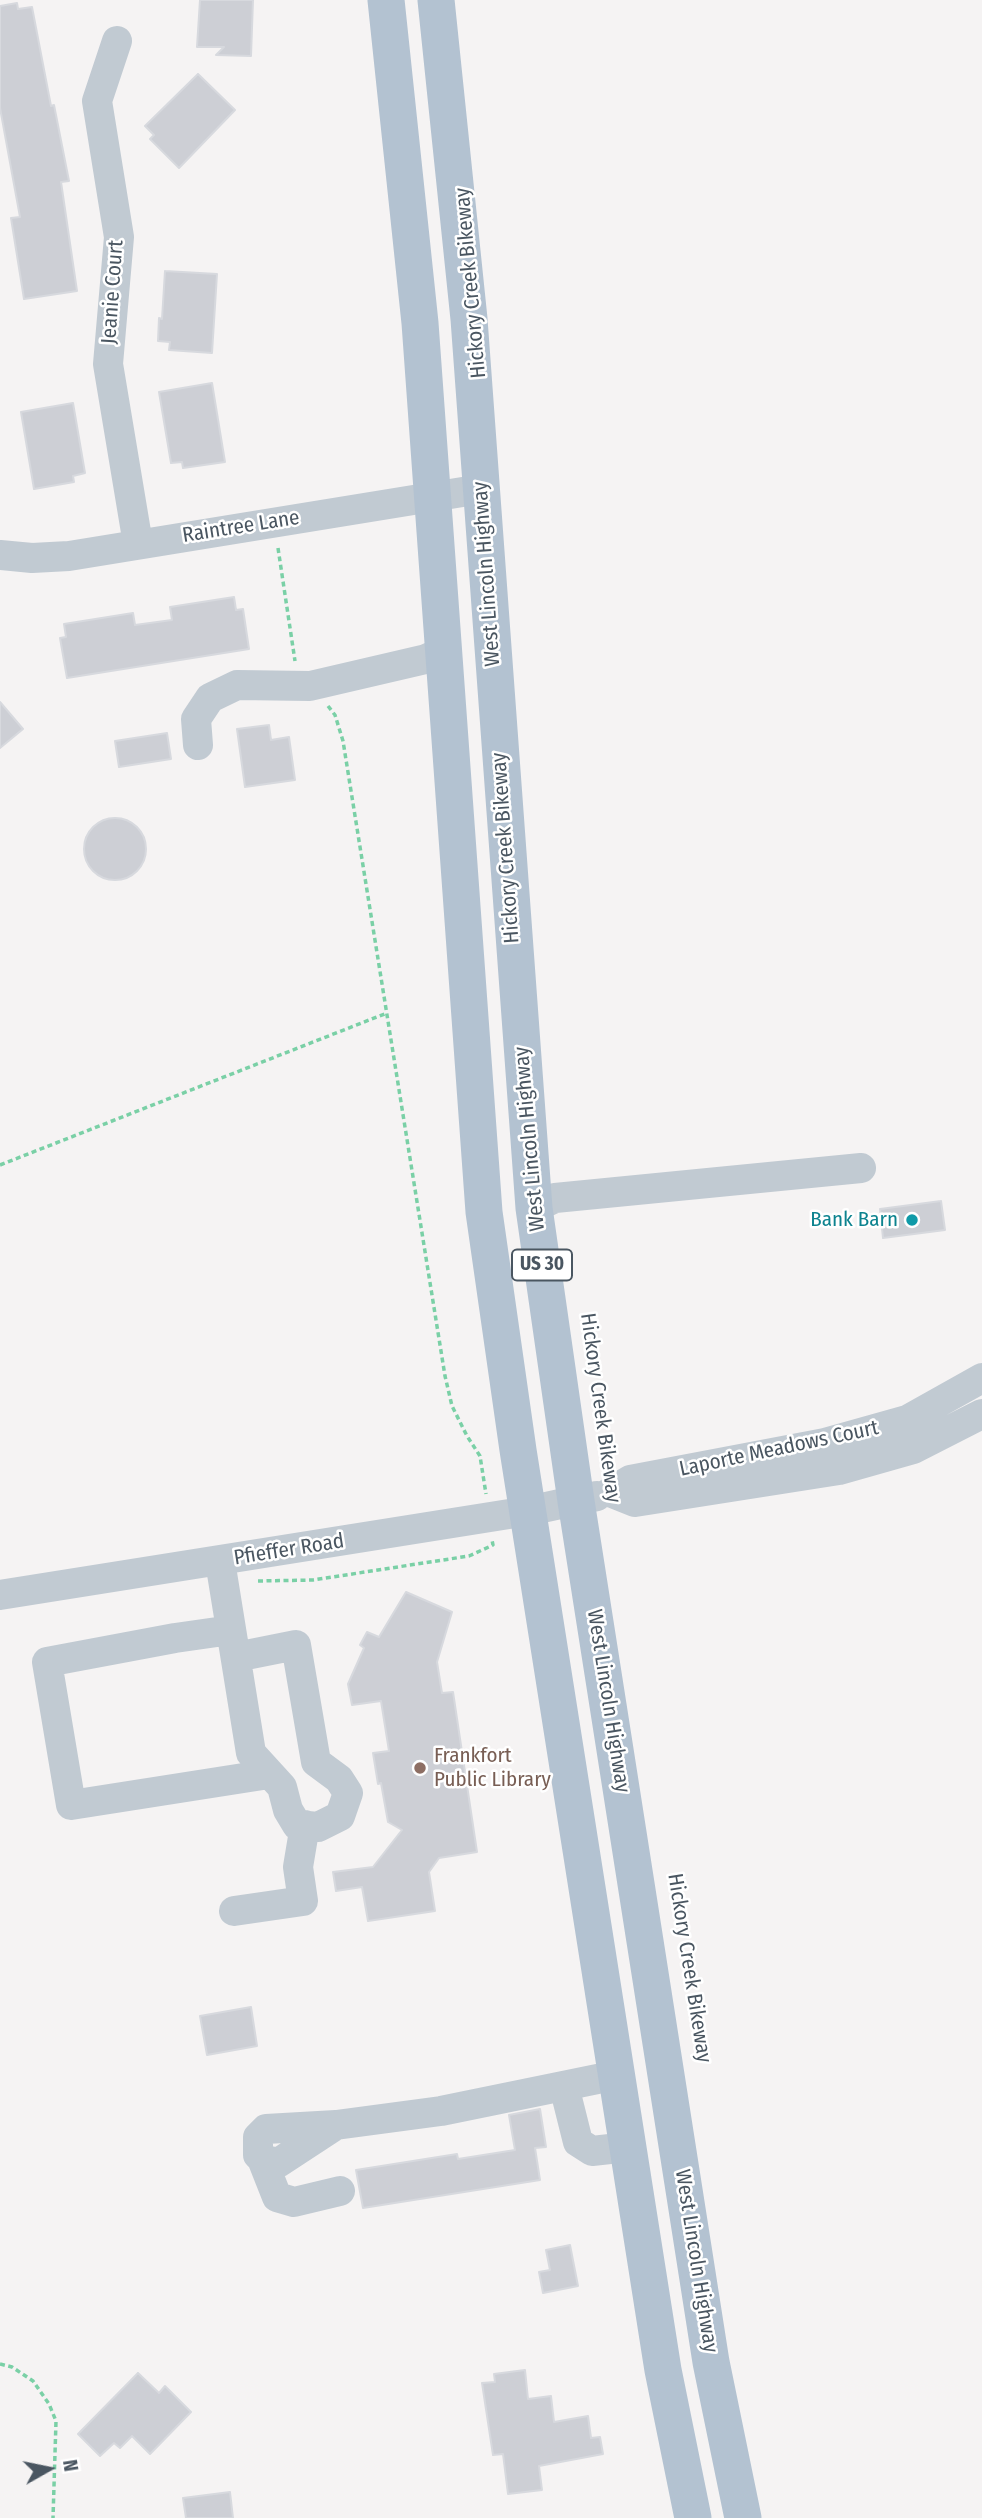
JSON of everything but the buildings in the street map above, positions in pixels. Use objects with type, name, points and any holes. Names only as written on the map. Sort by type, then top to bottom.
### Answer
[{"type":"main road","name":"US 30","points":[[386,0],[420,323],[484,1212],[528,1511],[663,2370],[693,2518]]},
{"type":"main road","name":"West Lincoln Highway","points":[[436,0],[469,319],[534,1208],[593,1497],[711,2362],[743,2518]]},
{"type":"street","name":"Jeanie Court","points":[[117,41],[97,101],[119,237],[108,364],[138,544]]},
{"type":"street","name":"Raintree Lane","points":[[0,555],[52,558],[481,489]]},
{"type":"street","points":[[198,745],[196,719],[210,698],[237,685],[310,686],[426,659],[444,651]]},
{"type":"street","points":[[534,1208],[555,1198],[862,1168]]},
{"type":"street","name":"Laporte Meadows Court","points":[[593,1497],[630,1480],[825,1443],[907,1420],[982,1378]]},
{"type":"street","name":"Laporte Meadows Court","points":[[593,1497],[635,1502],[839,1470],[913,1449],[982,1414]]},
{"type":"street","name":"Pfieffer Road","points":[[0,1595],[222,1571],[593,1497]]},
{"type":"street","points":[[222,1571],[233,1644],[251,1753],[275,1781],[297,1825],[318,1827],[340,1816],[348,1793],[340,1779],[316,1762],[296,1645],[233,1644],[175,1638],[47,1662],[71,1805],[275,1781],[316,1762]]},
{"type":"street","points":[[234,1911],[303,1900],[298,1867],[305,1825]]},
{"type":"street","points":[[340,2191],[294,2202],[277,2197],[258,2155],[258,2137],[266,2129],[336,2125],[441,2111],[617,2075]]},
{"type":"street","points":[[564,2086],[578,2142],[592,2151],[628,2147]]},
{"type":"path","points":[[274,522],[296,667],[335,715],[343,741],[445,1376],[453,1406],[480,1456]]},
{"type":"path","points":[[0,1165],[387,1013]]},
{"type":"path","points":[[222,1571],[313,1580],[469,1556],[493,1545]]},
{"type":"path","points":[[0,2364],[12,2367],[33,2381],[57,2421],[53,2518]]},
{"type":"place","name":"Bank Barn","points":[[912,1220]]},
{"type":"place","name":"Frankfort Public Library","points":[[420,1768]]}]
